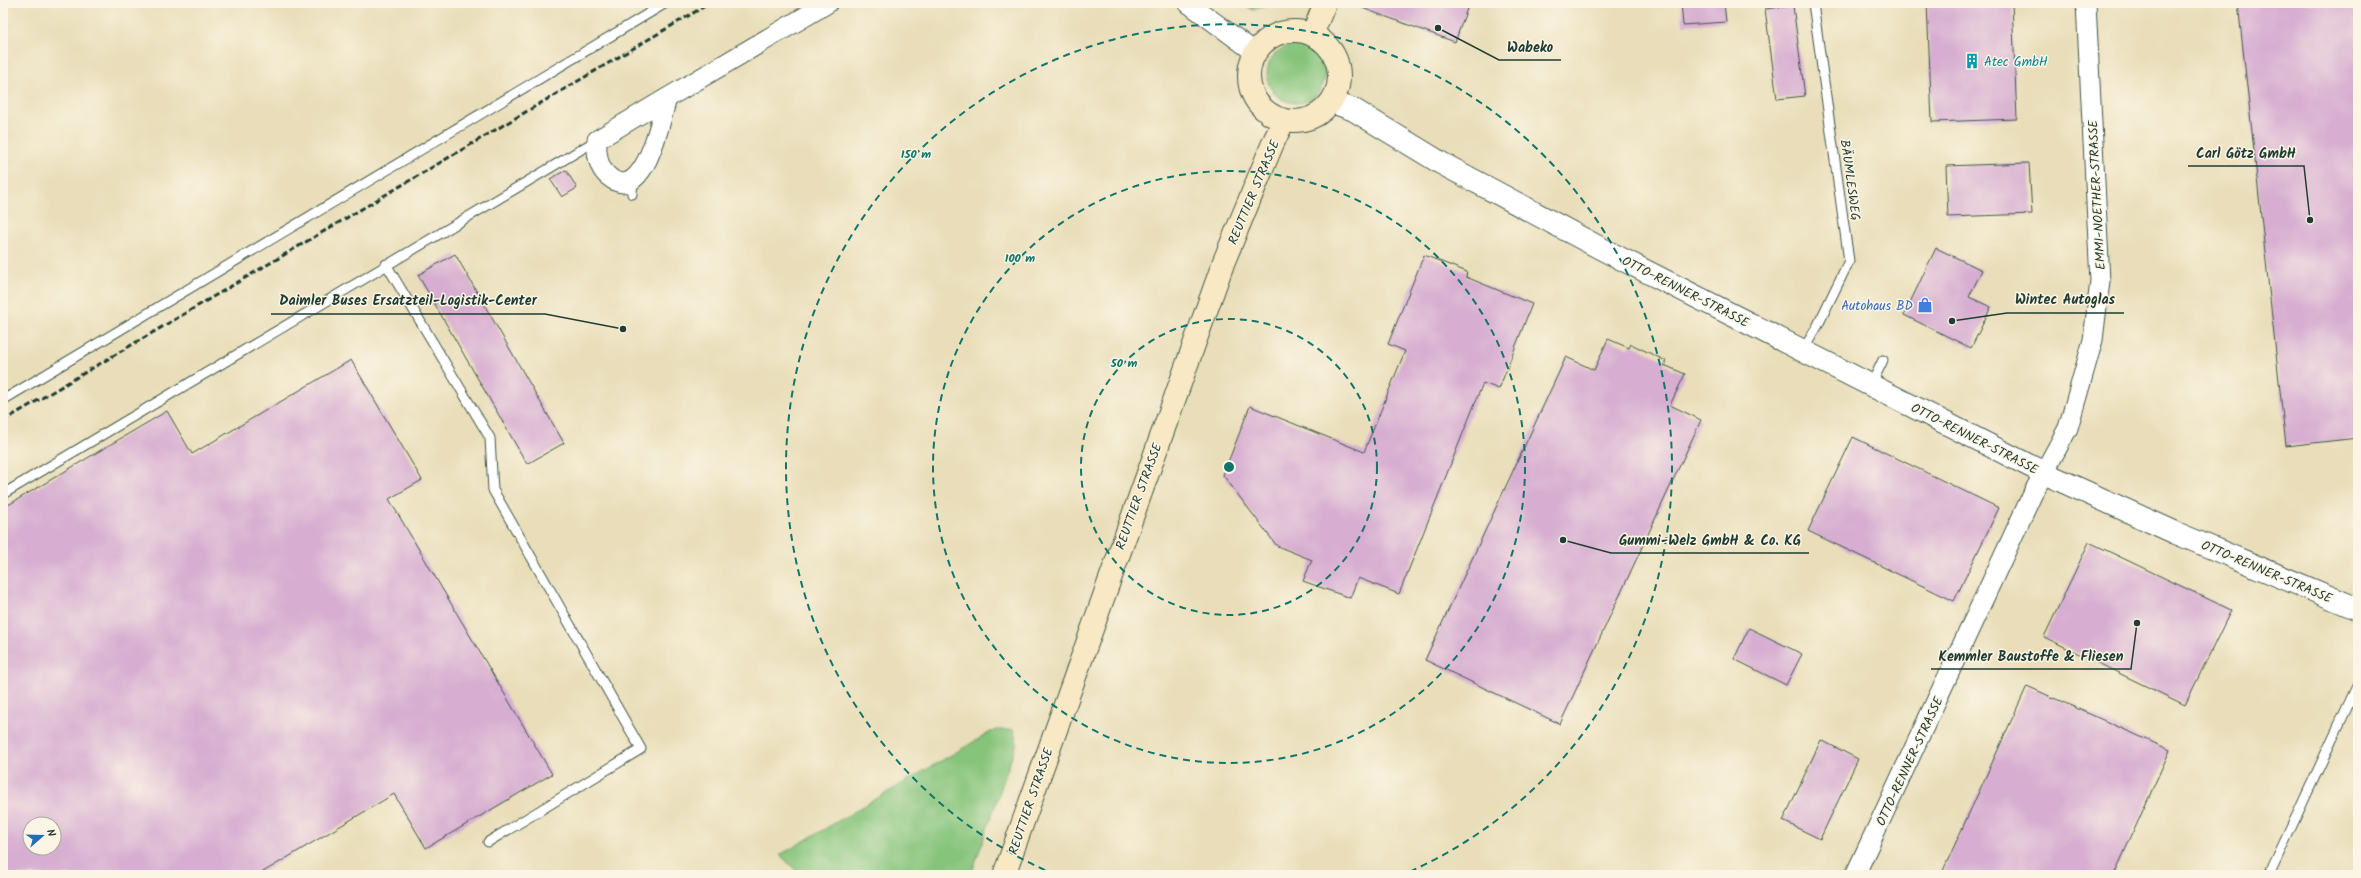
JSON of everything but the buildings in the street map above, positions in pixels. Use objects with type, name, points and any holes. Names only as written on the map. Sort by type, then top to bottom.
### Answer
[{"type":"main road","points":[[1312,35],[1325,3]]},
{"type":"main road","points":[[1294,31],[1312,35],[1330,48],[1339,69],[1337,91],[1332,102],[1319,114],[1302,121],[1284,120],[1273,116],[1263,108],[1251,88],[1249,76],[1256,53],[1265,42],[1276,35],[1294,31]]},
{"type":"main road","name":"REUTTIER STRASSE","points":[[1004,875],[1224,261],[1272,143],[1284,120]]},
{"type":"street","points":[[667,98],[653,148],[632,187],[612,180],[603,172],[596,149],[597,140],[667,98],[828,3]]},
{"type":"street","points":[[1188,3],[1256,53]]},
{"type":"street","name":"EMMI-NOETHER-STRASSE","points":[[2044,473],[2068,428],[2093,340],[2100,281],[2086,3]]},
{"type":"street","name":"OTTO-RENNER-STRASSE","points":[[1332,102],[1354,110],[1441,163],[1602,249],[2044,473],[2176,533],[2358,609]]},
{"type":"street","name":"OTTO-RENNER-STRASSE","points":[[1855,875],[2044,473]]},
{"type":"lane","points":[[3,400],[666,3]]},
{"type":"lane","name":"BÄUMLESWEG","points":[[1803,350],[1817,327],[1849,260],[1813,3]]},
{"type":"lane","points":[[3,494],[386,264],[597,140]]},
{"type":"lane","points":[[386,264],[490,438],[494,490],[641,749],[488,842]]},
{"type":"lane","points":[[1871,385],[1883,360]]},
{"type":"lane","points":[[2269,875],[2358,684]]},
{"type":"green space","points":[[1241,3],[1273,3],[1253,10]]},
{"type":"green space","points":[[1296,45],[1307,47],[1320,58],[1323,63],[1325,74],[1323,85],[1312,98],[1307,101],[1296,103],[1285,101],[1272,90],[1269,85],[1267,74],[1269,63],[1280,50],[1285,47]]},
{"type":"green space","points":[[994,730],[1013,730],[1017,742],[971,875],[801,875],[780,855]]},
{"type":"railway","points":[[3,421],[710,3]]},
{"type":"place","name":"Wabeko","points":[[1438,28]]},
{"type":"place","name":"Atec GmbH","points":[[1972,61]]},
{"type":"place","name":"Carl Götz GmbH","points":[[2310,220]]},
{"type":"place","name":"Autohaus BD","points":[[1925,305]]},
{"type":"place","name":"Wintec Autoglas","points":[[1952,321]]},
{"type":"place","name":"Daimler Buses Ersatzteil-Logistik-Center","points":[[623,329]]},
{"type":"place","name":"Gummi-Welz GmbH & Co. KG","points":[[1563,540]]},
{"type":"place","name":"Kemmler Baustoffe & Fliesen","points":[[2137,623]]}]
